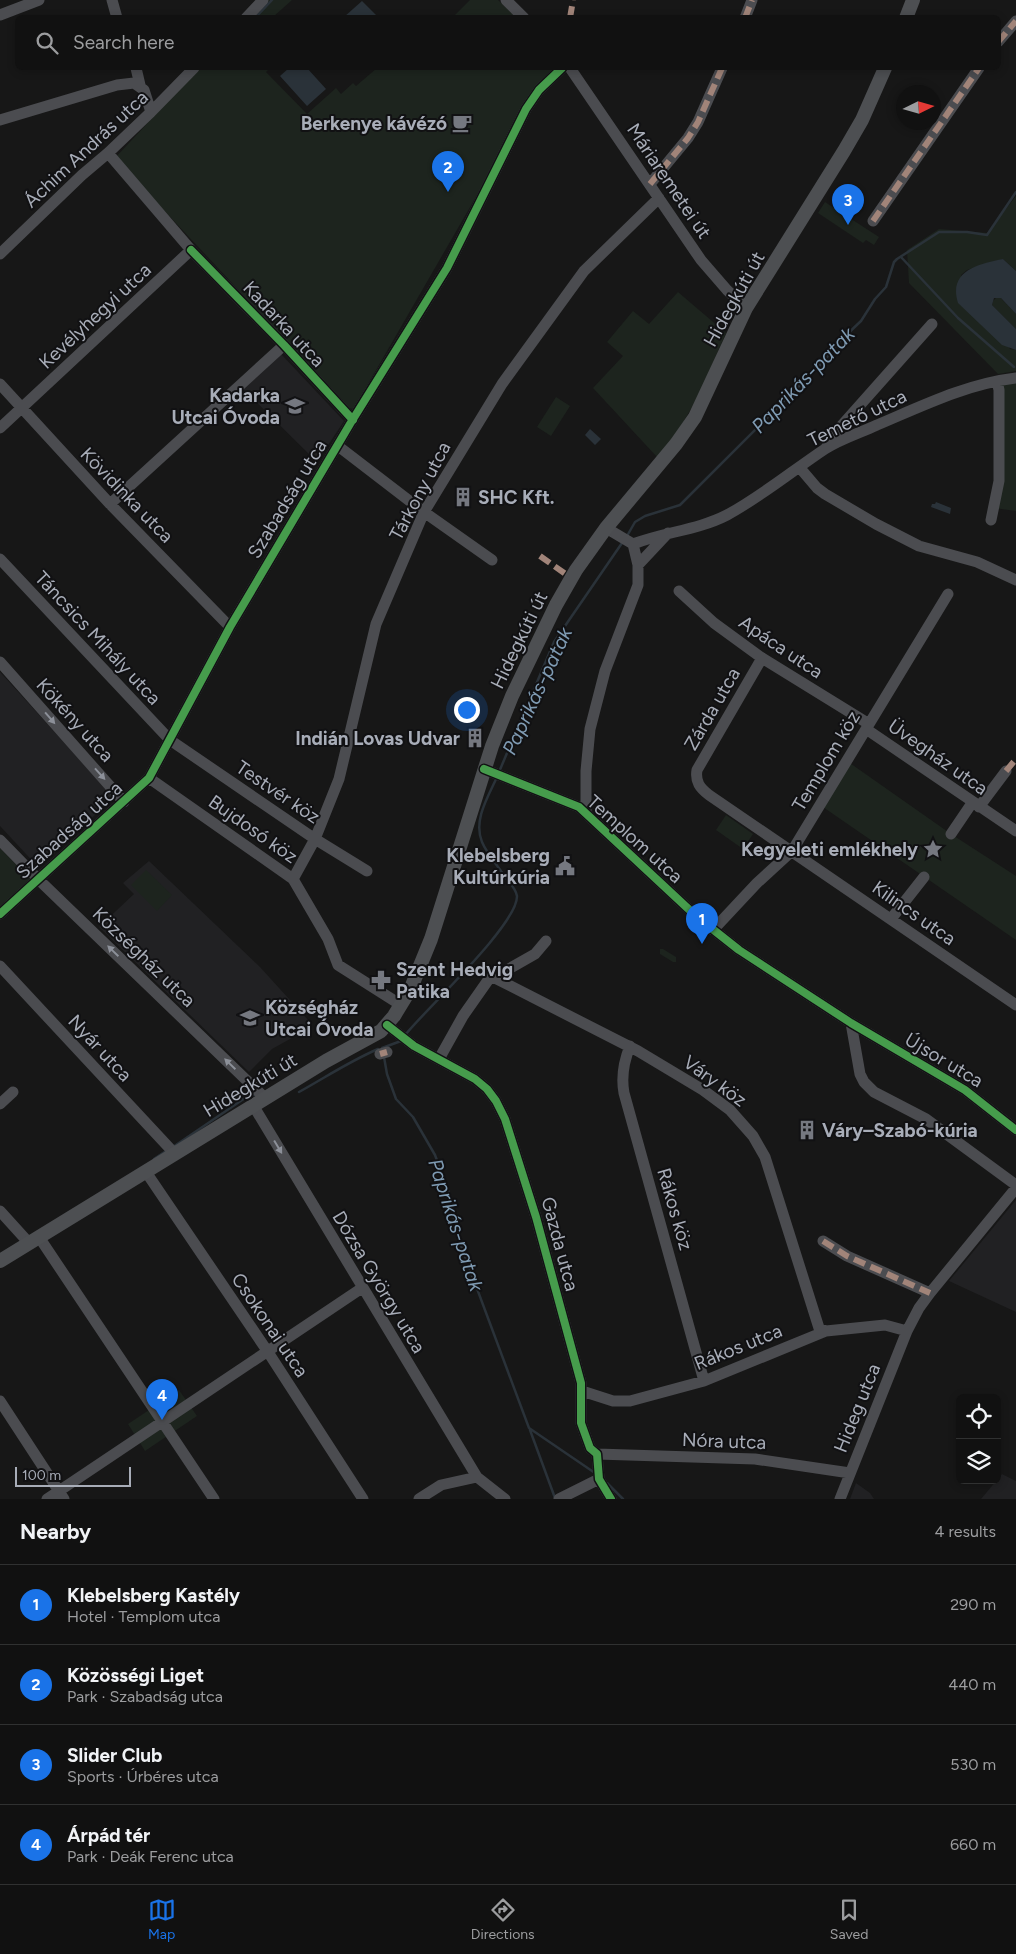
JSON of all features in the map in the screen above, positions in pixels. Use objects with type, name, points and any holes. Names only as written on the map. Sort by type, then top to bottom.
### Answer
[{"type":"main road","points":[[907,15],[913,0]]},
{"type":"main road","name":"Hidegkúti út","points":[[0,1261],[30,1239],[146,1172],[172,1151],[259,1102],[343,1051],[376,1034],[387,1025],[401,1005],[418,971],[431,938],[512,696],[556,605],[576,570],[606,528],[676,444],[695,417],[746,308],[862,120],[884,70]]},
{"type":"street","points":[[0,15],[39,0]]},
{"type":"street","points":[[112,0],[116,15]]},
{"type":"street","points":[[249,15],[263,0]]},
{"type":"street","points":[[506,0],[521,15]]},
{"type":"street","points":[[745,15],[752,0]]},
{"type":"street","points":[[1001,38],[1016,21]]},
{"type":"street","points":[[136,70],[140,85],[144,90],[151,112]]},
{"type":"street","name":"Áchim András utca","points":[[0,254],[151,112],[192,70]]},
{"type":"street","name":"Szabadság utca","points":[[0,914],[149,778],[230,628],[353,420],[447,268],[526,109],[539,90],[560,70]]},
{"type":"street","name":"Máriaremetei út","points":[[571,70],[701,260],[727,290],[746,308]]},
{"type":"street","points":[[650,184],[688,138],[698,122],[721,70]]},
{"type":"street","points":[[873,221],[979,70]]},
{"type":"street","points":[[0,120],[117,85],[134,83],[140,85]]},
{"type":"street","name":"Kadarka utca","points":[[108,153],[191,250],[353,420]]},
{"type":"street","name":"Tárkony utca","points":[[293,879],[315,839],[339,779],[376,624],[424,512],[502,384],[584,271],[659,198]]},
{"type":"street","name":"Kevélyhegyi utca","points":[[0,428],[191,250]]},
{"type":"street","points":[[826,448],[836,432],[932,324]]},
{"type":"street","points":[[110,504],[284,346]]},
{"type":"street","name":"Temető utca","points":[[627,541],[696,527],[727,515],[777,484],[826,448],[935,400],[979,384],[1016,378]]},
{"type":"street","points":[[991,520],[999,481],[999,390],[997,381]]},
{"type":"street","name":"Kövidinka utca","points":[[0,384],[110,504],[230,628]]},
{"type":"street","points":[[338,446],[424,512],[492,560]]},
{"type":"street","points":[[800,468],[817,488],[825,494],[876,524],[919,546],[977,562],[1016,580]]},
{"type":"street","points":[[586,812],[586,771],[590,729],[605,671],[635,596],[640,574],[638,564],[627,541],[606,528]]},
{"type":"street","points":[[638,564],[668,533]]},
{"type":"street","name":"Táncsics Mihály utca","points":[[0,559],[170,740]]},
{"type":"street","name":"Apáca utca","points":[[679,591],[714,623],[762,658],[867,726]]},
{"type":"street","name":"Templom köz","points":[[713,930],[757,882],[792,850],[948,594]]},
{"type":"street","name":"Zárda utca","points":[[762,658],[697,770],[696,777],[698,785],[703,790],[792,850]]},
{"type":"street","name":"Kökény utca","points":[[0,662],[124,802]]},
{"type":"street","name":"Üvegház utca","points":[[867,726],[976,805],[1016,831]]},
{"type":"street","name":"Testvér köz","points":[[170,740],[315,839],[367,872]]},
{"type":"street","name":"Templom utca","points":[[487,770],[579,807],[666,889],[713,930],[739,950],[851,1023]]},
{"type":"street","points":[[951,834],[1006,771]]},
{"type":"street","name":"Bujdosó köz","points":[[149,778],[293,879],[328,939],[338,965],[401,1005]]},
{"type":"street","name":"Községház utca","points":[[0,840],[259,1102]]},
{"type":"street","name":"Kilincs utca","points":[[792,850],[1016,1005]]},
{"type":"street","points":[[891,919],[924,877]]},
{"type":"street","points":[[439,1059],[463,1016],[491,976],[500,974],[535,954],[546,941]]},
{"type":"street","name":"Nyár utca","points":[[0,966],[172,1151]]},
{"type":"street","name":"Váry köz","points":[[491,976],[630,1046],[703,1090],[730,1110],[753,1136],[765,1157],[819,1328],[826,1331]]},
{"type":"street","points":[[851,1023],[860,1074],[864,1082],[874,1092],[926,1119],[1016,1186]]},
{"type":"street","name":"Újsor utca","points":[[851,1023],[964,1090],[1016,1130]]},
{"type":"street","name":"Gazda utca","points":[[387,1025],[402,1038],[475,1079],[496,1100],[505,1119],[536,1217],[581,1383],[581,1423],[590,1448],[597,1454],[598,1475],[611,1499]]},
{"type":"street","name":"Rákos köz","points":[[630,1046],[622,1082],[624,1093],[704,1381]]},
{"type":"street","points":[[0,1104],[13,1092]]},
{"type":"street","name":"Dózsa György utca","points":[[259,1102],[362,1288],[477,1477],[504,1499]]},
{"type":"street","name":"Csokonai utca","points":[[146,1172],[268,1352],[363,1499]]},
{"type":"street","name":"Hideg utca","points":[[840,1499],[907,1331],[919,1308],[1016,1186]]},
{"type":"street","points":[[0,1210],[30,1239],[162,1422],[214,1499]]},
{"type":"street","points":[[823,1241],[847,1256],[930,1293]]},
{"type":"street","points":[[47,1499],[61,1495],[162,1422],[362,1288]]},
{"type":"street","name":"Rákos utca","points":[[582,1392],[622,1402],[704,1381],[826,1331],[885,1325],[907,1331]]},
{"type":"street","points":[[0,1401],[61,1495]]},
{"type":"street","name":"Nóra utca","points":[[597,1454],[755,1459],[850,1473]]},
{"type":"street","points":[[563,1497],[598,1475]]},
{"type":"street","points":[[418,1499],[442,1485],[477,1477]]},
{"type":"shaded area","points":[[263,0],[292,0],[275,15],[249,15]]},
{"type":"shaded area","points":[[470,0],[498,0],[514,15],[455,15]]},
{"type":"shaded area","points":[[362,1],[376,15],[346,15]]},
{"type":"shaded area","points":[[197,70],[268,70],[266,72],[307,114],[336,88],[341,94],[353,83],[356,86],[375,70],[556,70],[488,176],[368,384],[359,405],[353,409],[349,408],[115,158]]},
{"type":"shaded area","points":[[287,70],[309,70],[326,89],[307,106],[280,76]]},
{"type":"shaded area","points":[[1016,196],[1016,271],[1003,259],[967,270],[961,275],[1010,349],[1016,350],[1016,371],[998,374],[909,283],[907,250],[939,229],[987,233]]},
{"type":"shaded area","points":[[825,202],[879,237],[874,245],[866,240],[863,243],[818,213]]},
{"type":"shaded area","points":[[1003,259],[1016,271],[1016,314],[1001,298],[994,298],[992,305],[1016,329],[1016,350],[1002,345],[958,303],[956,292],[957,283],[967,271],[984,263]]},
{"type":"shaded area","points":[[678,292],[726,333],[689,413],[680,428],[657,457],[593,388],[623,356],[607,342],[633,311],[649,324]]},
{"type":"shaded area","points":[[997,297],[1001,298],[1016,314],[1016,329],[992,305]]},
{"type":"shaded area","name":"Kadarka Utcai Óvoda","points":[[281,354],[344,421],[317,462],[243,389]]},
{"type":"shaded area","points":[[1016,378],[1016,511],[994,508],[997,381]]},
{"type":"shaded area","points":[[556,397],[570,406],[551,436],[537,427]]},
{"type":"shaded area","points":[[590,429],[601,439],[595,445],[585,435]]},
{"type":"shaded area","points":[[936,502],[951,508],[950,514],[931,507]]},
{"type":"shaded area","points":[[0,672],[114,797],[39,868],[0,826]]},
{"type":"shaded area","points":[[847,761],[951,834],[1016,876],[1016,940],[820,805]]},
{"type":"shaded area","points":[[726,815],[753,834],[743,849],[716,830]]},
{"type":"shaded area","points":[[0,848],[31,880],[0,907]]},
{"type":"shaded area","points":[[149,861],[260,967],[309,1021],[308,1029],[272,1049],[249,1072],[99,927],[134,894],[123,883]]},
{"type":"shaded area","points":[[146,870],[172,895],[157,911],[131,885]]},
{"type":"shaded area","points":[[660,949],[676,957],[676,962],[660,954]]},
{"type":"shaded area","points":[[1016,1200],[1016,1312],[949,1281]]},
{"type":"shaded area","points":[[179,1390],[197,1416],[145,1451],[128,1424]]},
{"type":"shaded area","points":[[1001,1475],[1016,1481],[1016,1499],[981,1499],[994,1484],[1001,1484]]},
{"type":"shaded area","points":[[856,1483],[870,1493],[874,1499],[850,1499]]},
{"type":"waterway","points":[[258,15],[272,0]]},
{"type":"waterway","name":"Paprikás-patak","points":[[627,536],[635,522],[645,516],[680,505],[823,362],[840,341],[861,321],[875,299],[886,287],[894,262],[897,259],[939,232],[967,232],[987,235],[1016,192]]},
{"type":"waterway","points":[[901,257],[958,318],[1014,367]]},
{"type":"waterway","name":"Paprikás-patak","points":[[499,772],[554,642],[622,543]]},
{"type":"waterway","name":"Paprikás-patak","points":[[406,1034],[488,945],[513,909],[517,896],[515,891],[487,851],[480,834],[480,817],[497,777]]},
{"type":"waterway","name":"Paprikás-patak","points":[[382,1049],[401,1041]]},
{"type":"waterway","points":[[299,1092],[378,1049]]},
{"type":"waterway","name":"Paprikás-patak","points":[[384,1057],[387,1074],[396,1099],[413,1117],[435,1155],[450,1196],[457,1235],[529,1428],[595,1473]]},
{"type":"waterway","points":[[173,1147],[245,1098],[256,1095]]},
{"type":"waterway","points":[[154,1159],[166,1151]]},
{"type":"waterway","points":[[530,1430],[555,1498]]},
{"type":"waterway","name":"Paprikás-patak","points":[[607,1483],[623,1499]]},
{"type":"marked path","points":[[570,15],[573,0]]},
{"type":"marked path","points":[[746,15],[752,0]]},
{"type":"marked path","points":[[1001,38],[1016,21]]},
{"type":"marked path","points":[[650,184],[688,138],[698,122],[721,70]]},
{"type":"marked path","points":[[873,221],[978,70]]},
{"type":"marked path","points":[[540,556],[567,575]]},
{"type":"marked path","points":[[1006,771],[1016,759]]},
{"type":"marked path","points":[[380,1054],[387,1052]]},
{"type":"marked path","points":[[823,1241],[847,1256],[930,1293]]},
{"type":"cycle path","points":[[0,914],[149,778],[230,627],[350,424],[447,268],[526,109],[539,90],[560,70]]},
{"type":"cycle path","points":[[191,250],[284,345],[353,420]]},
{"type":"cycle path","points":[[484,769],[579,807],[696,916],[739,950],[851,1023],[965,1090],[1016,1130]]},
{"type":"cycle path","points":[[387,1025],[414,1046],[475,1079],[487,1089],[496,1101],[505,1119],[536,1217],[581,1383],[581,1423],[590,1448],[597,1454],[599,1479],[611,1499]]},
{"type":"place","name":"Berkenye kávézó","points":[[462,123]]},
{"type":"place","name":"Közösségi Liget","points":[[448,192]]},
{"type":"place","name":"Slider Club","points":[[848,225]]},
{"type":"place","name":"Kadarka Utcai Óvoda","points":[[295,406]]},
{"type":"place","name":"SHC Kft.","points":[[463,497]]},
{"type":"place","name":"Indián Lovas Udvar","points":[[475,738]]},
{"type":"place","name":"Kegyeleti emlékhely","points":[[933,849]]},
{"type":"place","name":"Klebelsberg Kultúrkúria","points":[[565,866]]},
{"type":"place","name":"Klebelsberg Kastély","points":[[702,944]]},
{"type":"place","name":"Szent Hedvig Patika","points":[[381,980]]},
{"type":"place","name":"Községház Utcai Óvoda","points":[[250,1018]]},
{"type":"place","name":"Váry–Szabó-kúria","points":[[807,1130]]},
{"type":"place","name":"Árpád tér","points":[[162,1420]]}]
